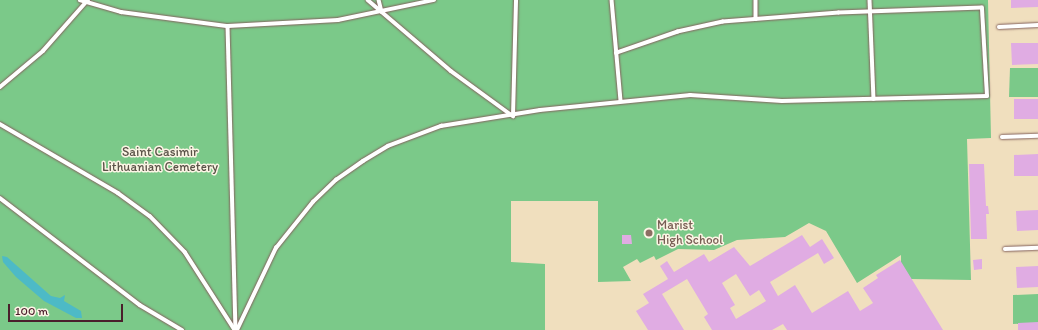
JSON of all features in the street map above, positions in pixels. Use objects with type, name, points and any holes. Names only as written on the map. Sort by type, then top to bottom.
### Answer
[{"type":"lane","points":[[80,0],[156,18],[228,26],[301,24],[382,12],[434,0]]},
{"type":"lane","points":[[368,0],[451,71],[513,116]]},
{"type":"lane","points":[[379,0],[382,12]]},
{"type":"lane","points":[[513,116],[516,0]]},
{"type":"lane","points":[[612,0],[621,100]]},
{"type":"lane","points":[[756,0],[756,19]]},
{"type":"lane","points":[[870,0],[874,99]]},
{"type":"lane","points":[[0,87],[43,51],[87,1]]},
{"type":"lane","points":[[236,330],[276,248],[313,202],[336,180],[363,161],[413,136],[470,120],[513,116],[621,100],[708,94],[782,101],[987,96],[982,8],[870,12],[756,19],[700,26],[617,53]]},
{"type":"lane","points":[[999,27],[1038,25]]},
{"type":"lane","points":[[228,26],[236,330]]},
{"type":"lane","points":[[0,124],[118,193],[150,216],[185,252],[236,330]]},
{"type":"lane","points":[[1002,137],[1038,136]]},
{"type":"lane","points":[[0,198],[140,305],[182,330]]},
{"type":"lane","points":[[1006,249],[1038,248]]},
{"type":"green space","name":"Saint Casimir Lithuanian Cemetery","points":[[0,0],[988,0],[991,138],[967,139],[971,280],[911,279],[901,263],[901,255],[857,283],[826,231],[809,223],[785,237],[737,240],[714,250],[678,249],[656,260],[654,256],[640,263],[637,259],[623,267],[631,281],[598,282],[598,201],[511,201],[511,262],[545,264],[545,330],[0,330]]},
{"type":"green space","points":[[1010,68],[1038,68],[1038,97],[1009,97]]},
{"type":"green space","points":[[1038,294],[1038,323],[1013,324],[1013,295]]},
{"type":"water","points":[[2,256],[7,257],[51,296],[60,298],[65,295],[64,301],[81,311],[82,318],[76,318],[44,301],[16,277],[3,262]]},
{"type":"building","points":[[1011,0],[1038,0],[1038,7],[1011,8]]},
{"type":"building","points":[[1011,43],[1038,43],[1038,64],[1012,65]]},
{"type":"building","points":[[1014,99],[1038,99],[1038,119],[1014,119]]},
{"type":"building","points":[[1038,154],[1038,176],[1014,176],[1014,155]]},
{"type":"building","points":[[969,164],[984,164],[986,206],[988,206],[989,214],[986,214],[987,239],[971,239]]},
{"type":"building","points":[[1038,210],[1038,230],[1017,231],[1016,211]]},
{"type":"building","points":[[622,235],[631,235],[632,244],[622,244]]},
{"type":"building","name":"Marist High School","points":[[802,235],[810,247],[822,239],[834,258],[824,264],[818,253],[770,282],[778,296],[795,285],[812,313],[848,291],[860,311],[873,303],[863,288],[878,278],[876,275],[900,260],[943,330],[787,330],[783,324],[772,330],[712,330],[704,317],[708,314],[687,279],[662,294],[684,330],[648,330],[636,311],[649,303],[643,294],[668,279],[660,266],[667,261],[674,272],[704,254],[709,262],[734,247],[750,266]],"holes":[[[736,274],[750,296],[759,290],[766,301],[736,319],[730,308],[735,305],[722,283]]]},
{"type":"building","points":[[982,259],[982,269],[974,270],[973,260]]},
{"type":"building","points":[[1038,266],[1038,287],[1017,288],[1016,267]]},
{"type":"building","points":[[1038,322],[1038,330],[1018,330],[1018,323]]},
{"type":"place","name":"Marist High School","points":[[649,233]]}]
